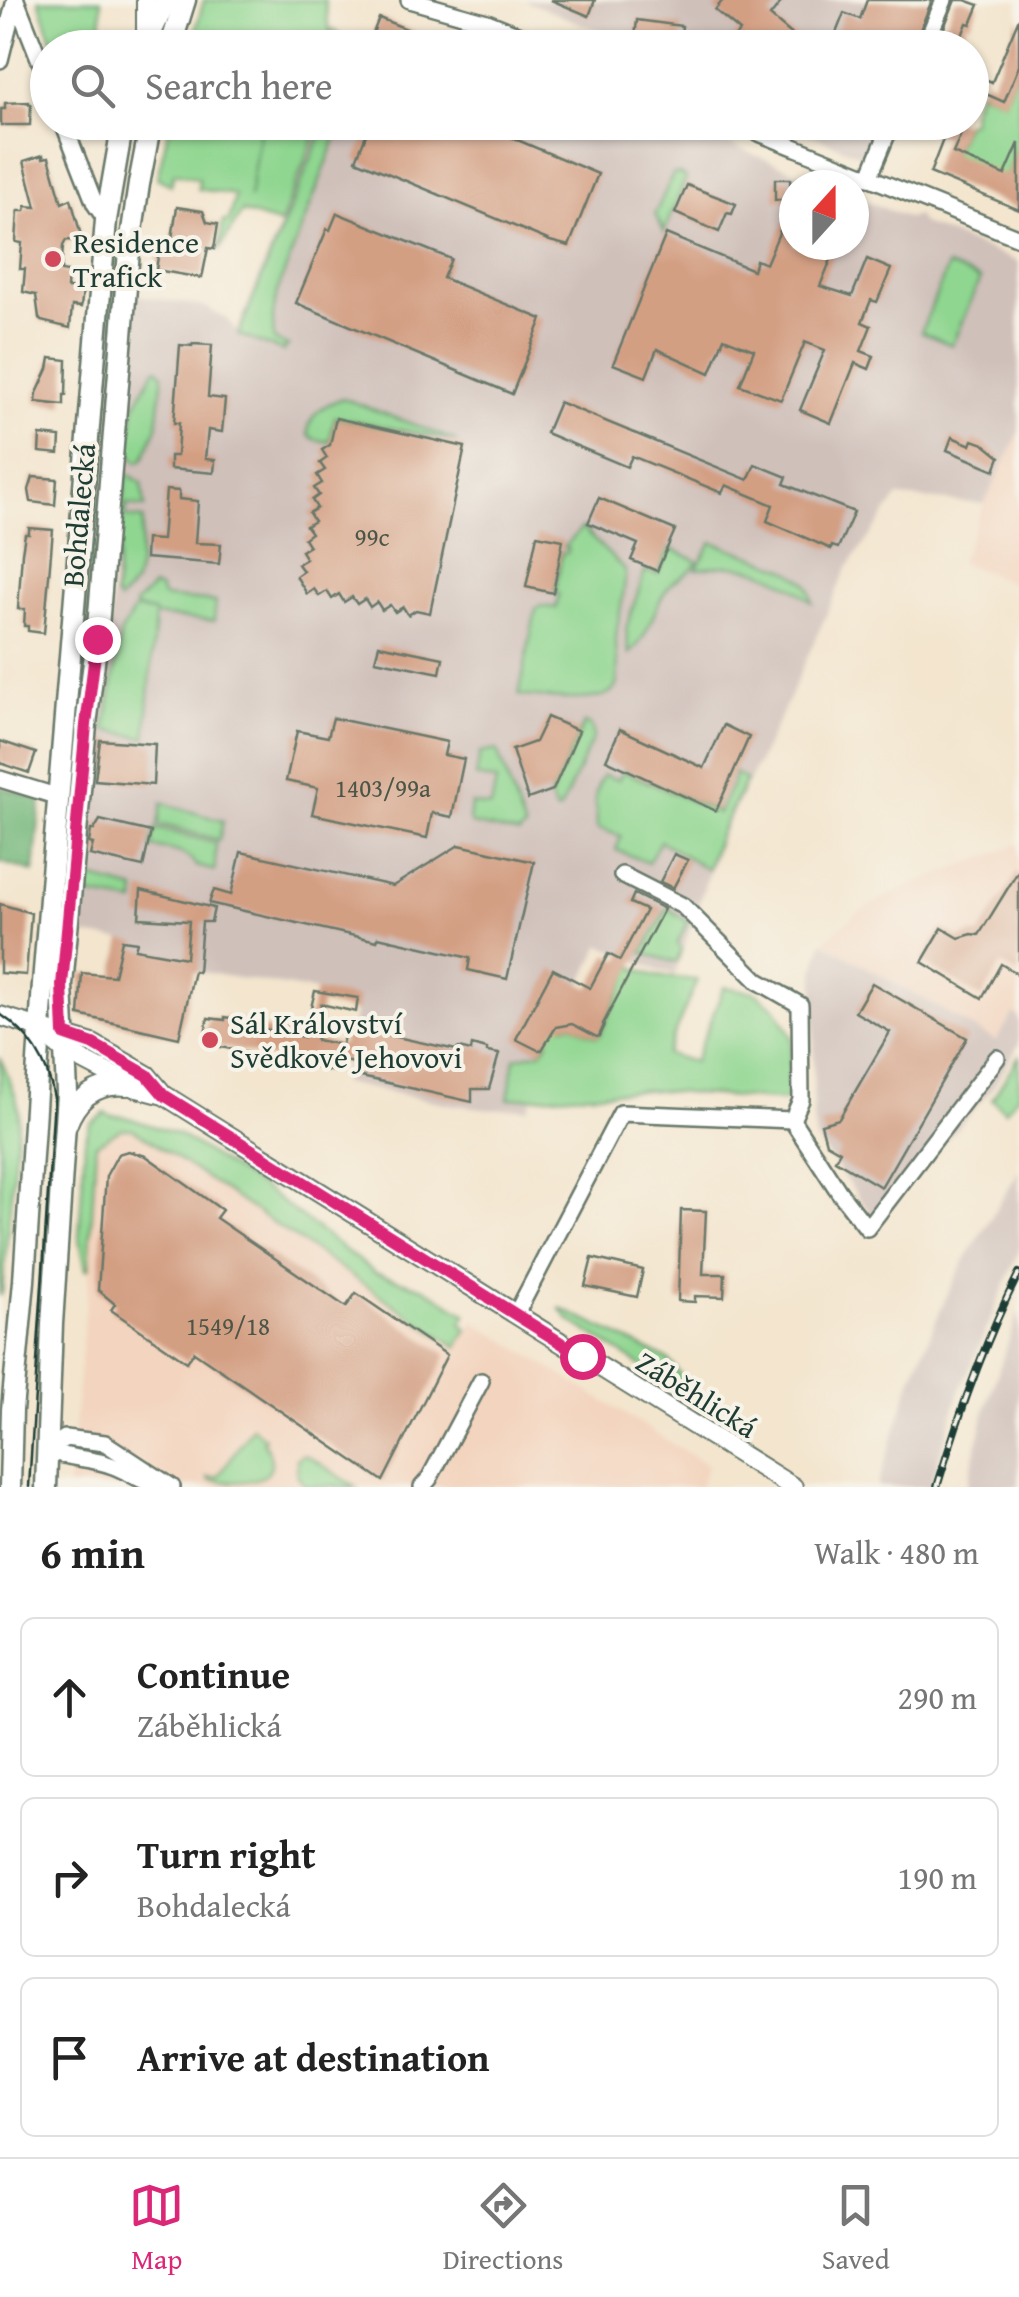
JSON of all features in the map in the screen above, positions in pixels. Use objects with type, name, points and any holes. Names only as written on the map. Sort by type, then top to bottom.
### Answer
[{"type":"main road","points":[[152,30],[166,0]]},
{"type":"main road","points":[[176,30],[186,0]]},
{"type":"main road","name":"Bohdalecká","points":[[10,1487],[12,1404],[40,1030],[106,220],[120,140]]},
{"type":"main road","name":"Bohdalecká","points":[[46,1487],[65,1131],[62,985],[97,639],[129,256],[148,140]]},
{"type":"street","points":[[0,60],[15,0]]},
{"type":"street","points":[[15,0],[30,37]]},
{"type":"street","points":[[145,30],[146,0]]},
{"type":"street","points":[[408,0],[506,30]]},
{"type":"street","points":[[932,30],[944,0]]},
{"type":"street","points":[[71,140],[106,220]]},
{"type":"street","points":[[776,140],[849,170]]},
{"type":"street","points":[[885,140],[869,178],[1019,238]]},
{"type":"street","points":[[0,779],[59,797]]},
{"type":"street","points":[[622,875],[684,906],[758,981],[800,1005],[801,1100],[792,1120]]},
{"type":"street","name":"Záběhlická","points":[[0,1016],[40,1030],[134,1087],[164,1095],[793,1487]]},
{"type":"street","name":"Záběhlická","points":[[64,1043],[93,1044],[147,1075],[164,1095]]},
{"type":"street","points":[[792,1120],[867,1228],[997,1058]]},
{"type":"street","points":[[65,1131],[74,1108],[89,1094],[110,1085],[134,1087]]},
{"type":"street","points":[[516,1314],[621,1113],[792,1120]]},
{"type":"street","points":[[422,1487],[481,1381]]},
{"type":"street","points":[[48,1450],[65,1438],[105,1443],[171,1487]]},
{"type":"shaded area","points":[[524,0],[939,0],[927,30],[600,30]]},
{"type":"shaded area","points":[[315,140],[720,140],[792,170],[779,170],[779,260],[869,260],[869,202],[908,218],[916,215],[923,224],[1019,262],[1019,434],[984,504],[898,497],[847,568],[782,714],[722,834],[675,974],[601,945],[576,995],[571,1024],[528,1108],[455,1105],[342,1083],[358,998],[153,964],[133,959],[136,942],[75,934],[92,722],[103,688],[111,611],[118,470],[134,365],[136,295],[207,307],[226,318],[237,331]],"holes":[[[953,438],[1000,457],[995,470],[947,450]]]},
{"type":"shaded area","points":[[823,140],[882,140],[873,160]]},
{"type":"shaded area","points":[[1019,434],[1019,586],[960,562]]},
{"type":"shaded area","points":[[1019,844],[1019,1018],[1012,1014],[996,1041],[823,942],[856,914],[897,891]]},
{"type":"shaded area","points":[[823,942],[996,1041],[1013,1014],[1019,1018],[1019,1044],[994,1086],[877,1223],[816,1138],[815,969]]},
{"type":"shaded area","points":[[121,1129],[133,1129],[457,1347],[474,1321],[707,1465],[700,1487],[68,1487],[89,1273],[96,1143]]},
{"type":"shaded area","points":[[1019,1171],[1019,1251],[958,1396],[930,1487],[877,1487],[912,1378],[944,1302]]},
{"type":"shaded area","points":[[1019,1311],[1019,1487],[967,1487],[986,1407]]},
{"type":"green space","points":[[39,0],[101,0],[102,30],[49,30]]},
{"type":"green space","points":[[204,0],[325,0],[329,30],[196,30]]},
{"type":"green space","points":[[1019,66],[1019,142],[1005,177],[952,155],[959,140],[989,140],[989,95],[1004,101]]},
{"type":"green space","points":[[166,140],[313,140],[280,224],[242,212],[219,250],[223,221],[229,221],[235,195],[198,189],[199,179],[174,173],[171,185],[157,178]]},
{"type":"green space","points":[[319,140],[335,140],[277,292],[274,340],[288,346],[283,351],[238,335]]},
{"type":"green space","points":[[673,174],[686,178],[664,232],[655,214]]},
{"type":"green space","points":[[114,252],[119,253],[101,483],[95,483]]},
{"type":"green space","points":[[948,266],[980,279],[952,345],[921,332]]},
{"type":"green space","points":[[158,368],[163,375],[157,427],[143,460],[138,462],[128,453],[135,405]]},
{"type":"green space","points":[[343,398],[457,441],[335,417],[329,442],[314,439],[308,434],[315,415]]},
{"type":"green space","points":[[126,473],[142,483],[145,507],[127,505],[126,517],[143,519],[135,583],[119,601],[115,596]]},
{"type":"green space","points":[[94,491],[100,491],[80,685]]},
{"type":"green space","points":[[582,528],[625,570],[616,639],[616,686],[600,697],[587,699],[519,695],[536,609],[556,608],[562,553],[567,553],[564,547]]},
{"type":"green space","points":[[712,542],[795,574],[807,585],[812,602],[786,583],[758,571],[728,566],[696,569]]},
{"type":"green space","points":[[670,548],[698,561],[667,589],[642,640],[629,654],[626,628],[645,571],[658,574]]},
{"type":"green space","points":[[153,587],[160,589],[163,597],[216,602],[214,621],[155,616],[146,738],[105,730],[121,632],[135,609],[156,613],[135,607]]},
{"type":"green space","points":[[584,723],[590,725],[593,738],[560,810],[556,811],[550,797]]},
{"type":"green space","points":[[497,750],[525,829],[519,834],[471,824],[469,820],[471,804],[491,807],[496,781],[476,777],[480,753]]},
{"type":"green space","points":[[623,771],[718,813],[735,773],[746,780],[707,869],[660,841],[648,863],[616,850],[621,836],[597,828],[595,796],[603,775],[618,780]]},
{"type":"green space","points":[[0,787],[41,799],[34,872],[0,862]]},
{"type":"green space","points":[[162,803],[223,821],[219,840],[158,824]]},
{"type":"green space","points":[[156,828],[216,843],[215,871],[196,866],[182,854],[151,847]]},
{"type":"green space","points":[[87,877],[136,890],[135,903],[87,895]]},
{"type":"green space","points":[[668,908],[688,922],[677,944],[681,950],[677,963],[643,953]]},
{"type":"green space","points":[[632,967],[655,976],[697,980],[666,1054],[694,1062],[724,987],[755,992],[776,1009],[792,1037],[787,1101],[646,1090],[508,1099],[515,1058],[541,1052],[556,1022],[572,1024],[599,1036]]},
{"type":"green space","points":[[1019,1056],[1019,1094],[1005,1111],[992,1099]]},
{"type":"green space","points":[[0,1057],[19,1111],[0,1296]]},
{"type":"green space","points":[[105,1113],[179,1135],[267,1191],[375,1273],[424,1288],[466,1314],[461,1323],[467,1329],[457,1347],[133,1129],[121,1129],[96,1144],[86,1269],[79,1235],[85,1140],[90,1124]]},
{"type":"green space","points":[[560,1308],[667,1359],[683,1381],[679,1390],[569,1320]]},
{"type":"green space","points":[[252,1427],[265,1438],[271,1467],[266,1474],[246,1481],[210,1480],[208,1477],[218,1477]]},
{"type":"green space","points":[[301,1455],[356,1487],[306,1486],[297,1475],[297,1459]]},
{"type":"building","points":[[551,0],[595,0],[589,16]]},
{"type":"building","points":[[723,0],[783,0],[770,16],[787,30],[739,30],[715,10]]},
{"type":"building","points":[[867,0],[932,0],[920,30],[837,30],[844,13],[860,19]]},
{"type":"building","points":[[955,0],[979,5],[964,30],[943,30]]},
{"type":"building","points":[[379,18],[409,30],[374,30]]},
{"type":"building","points":[[1019,18],[1019,66],[1004,102],[989,95],[989,81],[992,82]]},
{"type":"building","points":[[637,20],[682,26],[681,30],[636,30]]},
{"type":"building","points":[[29,102],[30,125],[1,125],[5,103]]},
{"type":"building","points":[[364,140],[518,140],[598,174],[569,246],[356,160]]},
{"type":"building","points":[[943,140],[958,140],[953,153],[1005,175],[1019,143],[1019,210],[930,173]]},
{"type":"building","points":[[49,157],[62,203],[71,199],[80,232],[81,241],[66,240],[63,246],[61,271],[68,272],[67,288],[83,289],[81,307],[72,306],[70,328],[41,321],[36,295],[23,292],[22,243],[16,242],[18,211],[25,211],[26,206],[36,207],[24,161]]},
{"type":"building","points":[[775,179],[779,179],[779,200],[775,200]]},
{"type":"building","points":[[687,185],[736,204],[732,214],[727,213],[719,232],[675,213]]},
{"type":"building","points":[[177,207],[203,211],[207,222],[218,224],[214,249],[208,248],[202,278],[156,270],[159,250],[170,251]]},
{"type":"building","points":[[337,213],[451,259],[443,278],[542,319],[512,394],[296,303]]},
{"type":"building","points":[[779,233],[779,260],[831,260],[820,286],[852,296],[867,260],[891,269],[877,302],[871,300],[862,322],[871,326],[861,351],[874,356],[869,369],[855,363],[831,423],[800,410],[825,350],[805,342],[781,400],[740,385],[754,350],[724,338],[710,373],[657,349],[646,377],[613,364],[666,234],[753,270],[756,260],[766,264]]},
{"type":"building","points":[[180,345],[212,345],[208,397],[225,399],[222,432],[208,430],[205,459],[215,460],[214,473],[170,469],[170,456],[177,456],[179,423],[174,423]]},
{"type":"building","points":[[50,358],[67,360],[64,405],[36,402]]},
{"type":"building","points":[[559,402],[748,480],[755,464],[787,477],[784,484],[854,512],[838,548],[831,549],[767,521],[773,505],[726,485],[722,493],[632,456],[627,467],[546,433]]},
{"type":"building","points":[[336,418],[465,447],[430,613],[416,610],[408,615],[403,607],[395,612],[390,605],[382,610],[377,602],[370,607],[365,599],[357,604],[352,597],[344,602],[339,594],[332,599],[327,591],[319,596],[314,589],[307,594],[296,576],[303,571],[298,564],[306,559],[301,551],[309,546],[304,538],[311,533],[306,526],[314,521],[309,513],[317,508],[312,500],[319,495],[314,488],[322,483],[317,475],[325,470],[320,463],[327,458],[322,450],[330,445]]},
{"type":"building","points":[[40,435],[60,437],[59,454],[39,452]]},
{"type":"building","points":[[952,437],[971,445],[973,440],[984,444],[1000,457],[995,470],[947,450]]},
{"type":"building","points":[[33,477],[57,479],[55,505],[31,502]]},
{"type":"building","points":[[166,490],[179,491],[179,499],[198,501],[195,543],[221,544],[219,564],[145,558],[146,539],[162,540]]},
{"type":"building","points":[[599,498],[675,530],[657,571],[631,560],[638,544],[588,523]]},
{"type":"building","points":[[29,528],[53,530],[44,633],[28,631],[28,626],[24,626],[25,609],[18,609],[22,553]]},
{"type":"building","points":[[537,535],[563,540],[553,593],[526,587]]},
{"type":"building","points":[[379,645],[443,658],[440,673],[375,660]]},
{"type":"building","points":[[547,717],[579,731],[553,790],[528,799],[512,750],[535,742]]},
{"type":"building","points":[[333,718],[447,742],[444,755],[464,759],[452,817],[432,813],[427,838],[312,814],[318,788],[286,781],[297,731],[328,737]]},
{"type":"building","points":[[724,725],[749,737],[716,811],[606,760],[620,729],[704,768]]},
{"type":"building","points":[[100,740],[155,744],[153,785],[95,780]]},
{"type":"building","points":[[0,741],[36,753],[29,773],[0,763]]},
{"type":"building","points":[[100,820],[151,832],[143,867],[90,855],[91,830]]},
{"type":"building","points":[[459,845],[534,862],[507,979],[468,970],[470,958],[209,903],[214,890],[231,895],[241,852],[393,886]]},
{"type":"building","points":[[674,854],[688,860],[673,888],[660,882]]},
{"type":"building","points":[[1019,870],[1019,975],[1001,964],[982,998],[922,962],[942,928],[959,938],[979,935]]},
{"type":"building","points":[[141,890],[214,908],[211,922],[202,922],[198,972],[194,971],[179,1038],[79,1015],[82,973],[114,976],[122,940],[137,942],[135,949],[186,958],[189,921],[139,918]]},
{"type":"building","points":[[634,894],[664,909],[599,1036],[572,1024],[556,1027],[542,1050],[516,1039],[553,969],[590,988],[608,954],[620,960],[646,910],[630,903]]},
{"type":"building","points":[[0,904],[31,913],[26,975],[0,973]]},
{"type":"building","points":[[872,983],[967,1038],[881,1187],[835,1160],[840,1151],[826,1143],[821,1124],[839,1119],[890,1032],[855,1012]]},
{"type":"building","points":[[315,991],[358,998],[356,1012],[321,1004],[316,1040],[342,1045],[346,1026],[456,1050],[471,1051],[472,1045],[487,1049],[499,1054],[489,1089],[472,1089],[472,1102],[357,1076],[360,1064],[338,1060],[335,1072],[203,1043],[208,1018],[242,1020],[241,1024],[304,1037]]},
{"type":"building","points":[[128,1151],[146,1156],[222,1210],[216,1218],[346,1307],[356,1293],[447,1355],[383,1481],[194,1352],[187,1362],[111,1310],[115,1304],[98,1290],[106,1176],[118,1154]]},
{"type":"building","points":[[681,1210],[706,1211],[703,1274],[725,1274],[724,1297],[695,1296],[695,1302],[678,1301]]},
{"type":"building","points":[[592,1258],[643,1270],[637,1297],[585,1286]]},
{"type":"tram line","points":[[0,1014],[36,1050],[54,1098],[29,1487]]},
{"type":"railway","points":[[937,1487],[973,1378],[1019,1273]]},
{"type":"place","name":"Residence Trafick","points":[[53,259]]},
{"type":"place","name":"Sál Království Svědkové Jehovovi","points":[[210,1040]]},
{"type":"route","points":[[97,639],[62,985],[64,1034],[93,1044],[147,1075],[164,1095],[582,1356]]}]
